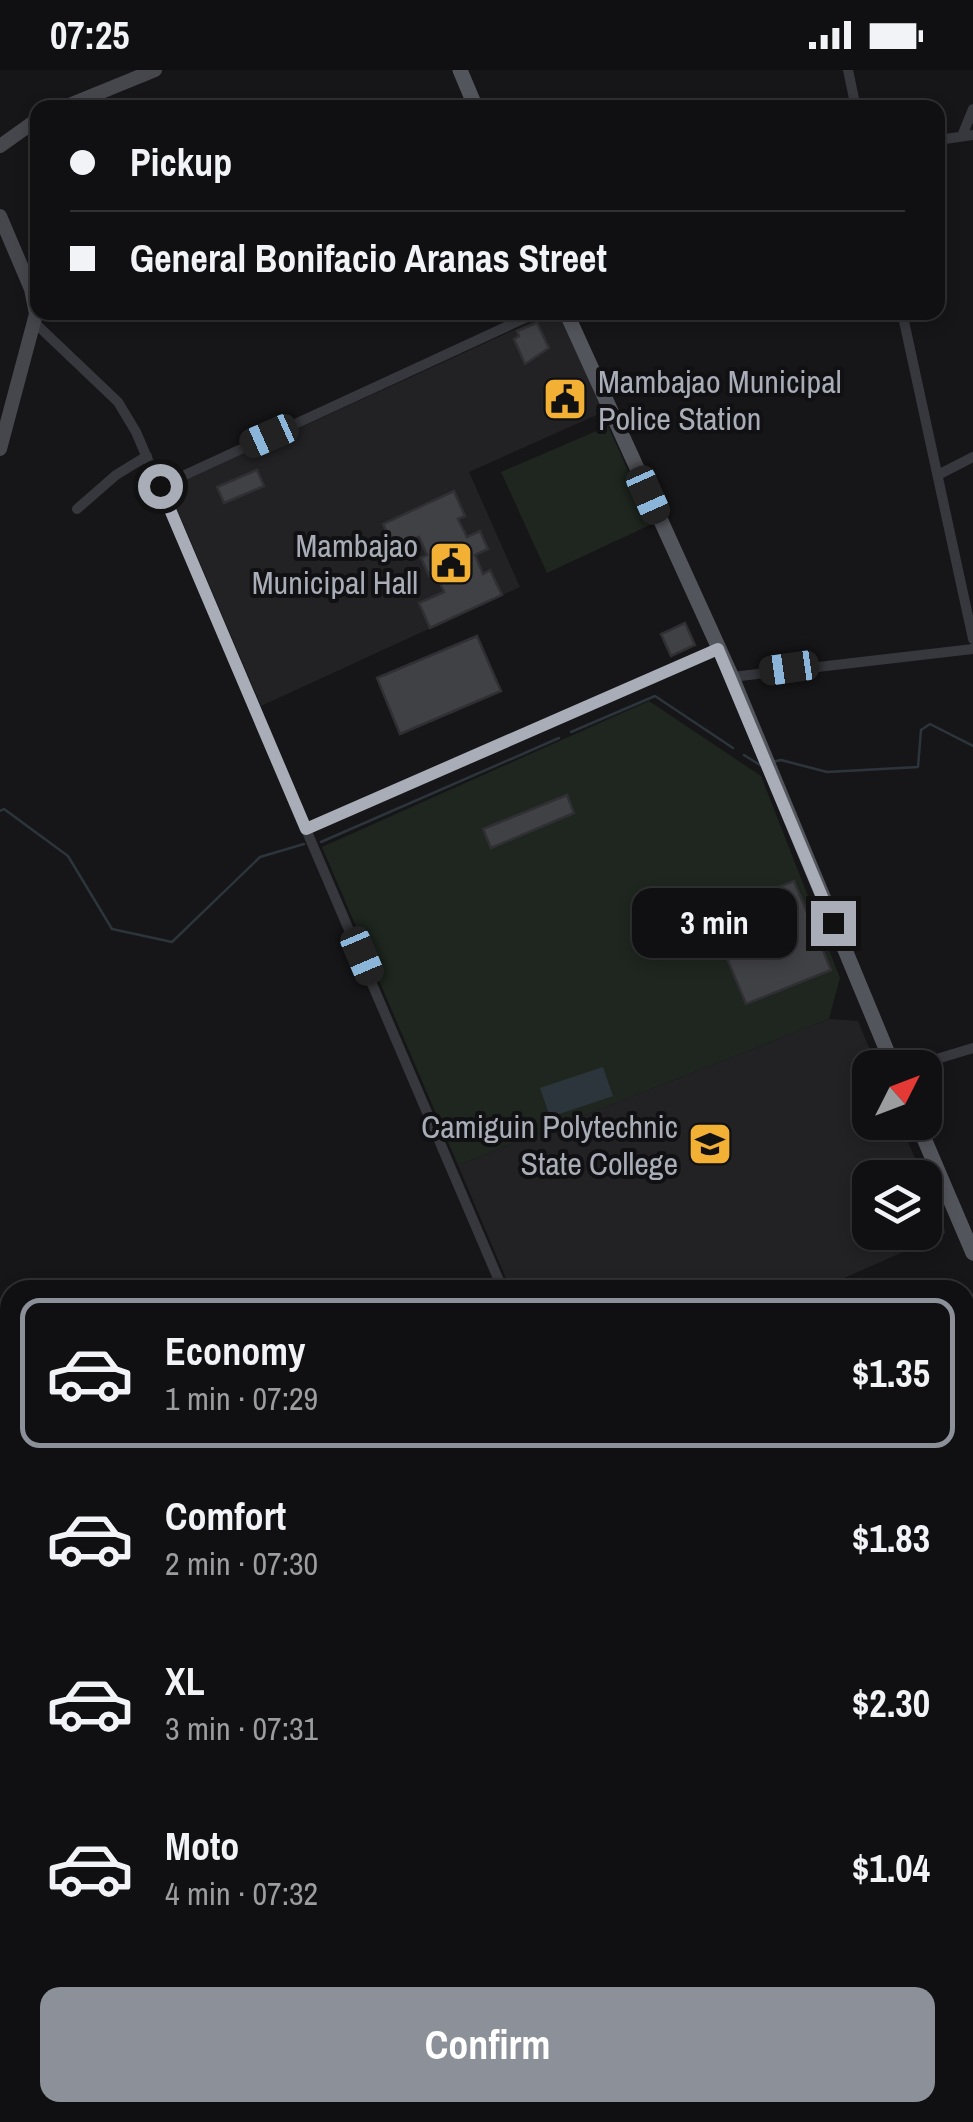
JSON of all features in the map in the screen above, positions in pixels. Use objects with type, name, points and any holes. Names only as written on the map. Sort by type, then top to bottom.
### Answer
[{"type":"main road","points":[[460,70],[473,100]]},
{"type":"main road","points":[[570,320],[732,677],[886,1050]]},
{"type":"main road","points":[[925,1140],[973,1253]]},
{"type":"street","points":[[82,100],[155,70]]},
{"type":"street","points":[[848,70],[854,100]]},
{"type":"street","points":[[967,135],[973,109]]},
{"type":"street","points":[[0,146],[30,125]]},
{"type":"street","points":[[0,216],[30,286]]},
{"type":"street","points":[[160,486],[521,320]]},
{"type":"street","points":[[904,320],[973,639]]},
{"type":"street","points":[[0,449],[36,322],[118,402],[148,456],[499,1280]]},
{"type":"street","points":[[77,509],[116,474],[148,456]]},
{"type":"street","points":[[938,475],[973,458]]},
{"type":"street","points":[[306,829],[718,649]]},
{"type":"street","points":[[732,677],[973,649]]},
{"type":"street","points":[[942,1057],[973,1048]]},
{"type":"shaded area","points":[[536,320],[562,320],[603,412],[469,472],[520,587],[261,706],[168,488]]},
{"type":"shaded area","points":[[608,426],[652,524],[547,573],[501,472]]},
{"type":"shaded area","points":[[649,701],[761,776],[840,978],[829,1019],[458,1165],[322,847]]},
{"type":"shaded area","name":"Camiguin Polytechnic State College","points":[[829,1019],[858,1021],[870,1050],[852,1050],[852,1140],[907,1140],[916,1160],[852,1160],[852,1250],[908,1250],[840,1280],[507,1280],[458,1165]]},
{"type":"shaded area","points":[[603,1067],[613,1096],[550,1117],[540,1088]]},
{"type":"building","points":[[537,323],[549,348],[525,364],[514,339],[519,336],[517,331]]},
{"type":"building","points":[[257,470],[264,486],[224,503],[217,487]]},
{"type":"building","name":"Mambajao Municipal Hall","points":[[454,491],[465,516],[458,519],[467,537],[480,531],[488,549],[475,555],[483,574],[490,570],[502,595],[430,628],[419,603],[444,592],[435,573],[429,576],[421,558],[427,555],[419,537],[394,548],[383,524]]},
{"type":"building","points":[[685,623],[695,645],[671,656],[661,634]]},
{"type":"building","points":[[477,636],[501,691],[400,734],[377,678]]},
{"type":"building","points":[[567,795],[574,813],[491,848],[483,829]]},
{"type":"building","points":[[794,881],[831,970],[746,1004],[709,915]]},
{"type":"waterway","points":[[571,732],[655,696],[733,748]]},
{"type":"waterway","points":[[772,762],[781,760],[827,772],[918,767],[921,730],[930,724],[973,746]]},
{"type":"waterway","points":[[321,842],[559,738]]},
{"type":"waterway","points":[[744,755],[760,765]]},
{"type":"waterway","points":[[0,811],[4,809],[68,856],[112,929],[172,942],[260,857],[304,844]]},
{"type":"place","name":"Mambajao Municipal Police Station","points":[[565,399]]},
{"type":"place","name":"Mambajao Municipal Hall","points":[[451,563]]},
{"type":"place","name":"Camiguin Polytechnic State College","points":[[710,1144]]},
{"type":"route","points":[[160,486],[306,829],[718,649],[833,923]]}]
